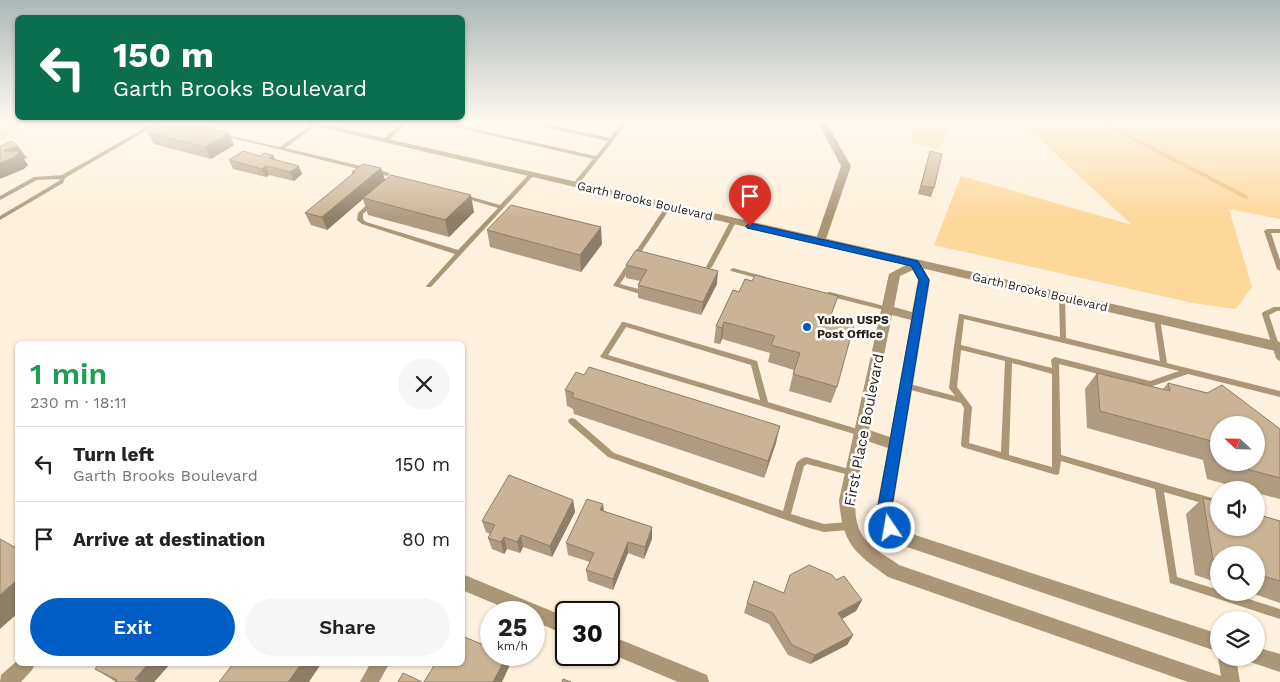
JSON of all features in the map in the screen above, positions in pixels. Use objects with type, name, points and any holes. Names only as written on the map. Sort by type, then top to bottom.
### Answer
[{"type":"street","name":"Garth Brooks Boulevard","points":[[440,154],[1157,319],[1278,350]]},
{"type":"street","points":[[820,242],[846,166],[839,154]]},
{"type":"street","points":[[915,264],[924,280],[885,506],[890,528],[907,540],[1210,640]]},
{"type":"street","name":"First Place Boulevard","points":[[848,526],[847,500],[895,274],[915,264]]},
{"type":"street","points":[[888,309],[917,318]]},
{"type":"street","points":[[861,433],[895,444]]},
{"type":"street","points":[[848,526],[857,543],[894,571],[1214,682]]},
{"type":"street","points":[[465,583],[555,621]]},
{"type":"street","points":[[620,649],[700,682]]},
{"type":"street","points":[[1265,659],[1280,664]]},
{"type":"street","points":[[8,682],[24,666]]},
{"type":"street","points":[[369,682],[379,666]]},
{"type":"street","points":[[1228,666],[1231,682]]},
{"type":"lane","points":[[0,198],[36,178],[63,177],[103,154]]},
{"type":"lane","points":[[301,154],[387,174]]},
{"type":"lane","points":[[577,154],[596,158]]},
{"type":"lane","points":[[575,185],[599,154]]},
{"type":"lane","points":[[430,286],[532,175]]},
{"type":"lane","points":[[0,218],[61,182],[63,177]]},
{"type":"lane","points":[[455,194],[502,207]]},
{"type":"lane","points":[[379,197],[360,214],[360,220],[364,223],[460,253]]},
{"type":"lane","points":[[640,292],[616,286],[668,207]]},
{"type":"lane","points":[[709,267],[733,222]]},
{"type":"lane","points":[[1280,231],[1267,231],[1280,269]]},
{"type":"lane","points":[[733,270],[769,279]]},
{"type":"lane","points":[[823,293],[888,309]]},
{"type":"lane","points":[[1062,297],[1063,340]]},
{"type":"lane","points":[[1278,350],[1265,314],[1280,309]]},
{"type":"lane","points":[[1188,371],[1150,384],[1056,360],[1056,472],[966,445],[968,407],[953,388],[960,317],[963,316],[1063,340],[1164,365],[1188,371],[1280,394]]},
{"type":"lane","points":[[1157,319],[1164,365]]},
{"type":"lane","points":[[765,404],[754,363],[624,324],[604,356],[861,433]]},
{"type":"lane","points":[[957,346],[1055,372]]},
{"type":"lane","points":[[1006,457],[1009,360]]},
{"type":"lane","points":[[906,386],[964,402]]},
{"type":"lane","points":[[572,421],[611,455],[824,528],[848,526]]},
{"type":"lane","points":[[1056,457],[1210,501]]},
{"type":"lane","points":[[786,516],[800,464],[806,460],[852,474]]},
{"type":"lane","points":[[1159,487],[1173,580],[1280,614]]},
{"type":"shaded area","points":[[1055,154],[1280,154],[1280,219],[1229,209],[1252,287],[1236,309],[1193,303],[934,245],[961,176],[1132,225]]},
{"type":"building","points":[[0,154],[18,154],[15,157],[0,163]]},
{"type":"building","points":[[239,154],[260,156],[268,154],[273,155],[269,158],[299,166],[290,172],[266,166],[262,169],[229,160]]},
{"type":"building","points":[[929,154],[942,154],[934,188],[921,186]]},
{"type":"building","points":[[363,164],[381,168],[322,217],[305,213],[355,172],[352,172]]},
{"type":"building","points":[[391,175],[471,195],[445,220],[363,198]]},
{"type":"building","points":[[511,205],[601,227],[580,255],[487,230]]},
{"type":"building","points":[[636,250],[718,271],[703,302],[638,285],[647,270],[626,265]]},
{"type":"building","points":[[755,275],[838,296],[831,315],[855,321],[837,387],[793,374],[800,353],[771,345],[775,336],[724,322],[722,328],[716,326],[733,290],[739,292],[745,279],[752,281]]},
{"type":"building","points":[[589,367],[780,426],[768,461],[572,397],[574,393],[565,390],[576,372],[584,375]]},
{"type":"building","points":[[1097,373],[1170,391],[1168,383],[1207,393],[1222,385],[1263,416],[1210,416],[1210,441],[1100,411]]},
{"type":"building","points":[[1265,418],[1280,429],[1280,478],[1254,471],[1265,471]]},
{"type":"building","points":[[509,475],[573,500],[550,546],[521,535],[517,542],[504,537],[501,542],[488,538],[495,525],[482,521]]},
{"type":"building","points":[[1203,498],[1210,500],[1210,536],[1265,536],[1265,517],[1280,521],[1280,581],[1265,577],[1265,546],[1211,546]]},
{"type":"building","points":[[587,499],[603,504],[600,510],[652,527],[645,547],[628,542],[613,579],[586,570],[594,553],[566,543]]},
{"type":"building","points":[[0,539],[15,547],[15,582],[0,595]]},
{"type":"building","points":[[809,565],[832,575],[836,580],[844,576],[862,600],[838,613],[853,635],[815,655],[792,645],[773,613],[747,603],[754,581],[784,593],[790,575]]},
{"type":"building","points":[[465,637],[480,643],[480,666],[501,666],[493,682],[424,682],[434,666],[465,666]]},
{"type":"building","points":[[97,666],[146,666],[135,679],[140,682],[116,682],[117,680],[95,669]]},
{"type":"building","points":[[231,666],[300,666],[288,682],[219,682]]},
{"type":"building","points":[[403,673],[422,682],[398,682]]},
{"type":"waterway","points":[[1163,154],[1246,197]]},
{"type":"place","name":"Yukon USPS Post Office","points":[[807,327]]},
{"type":"route","points":[[750,226],[915,264],[924,280],[885,506],[890,528]]}]
